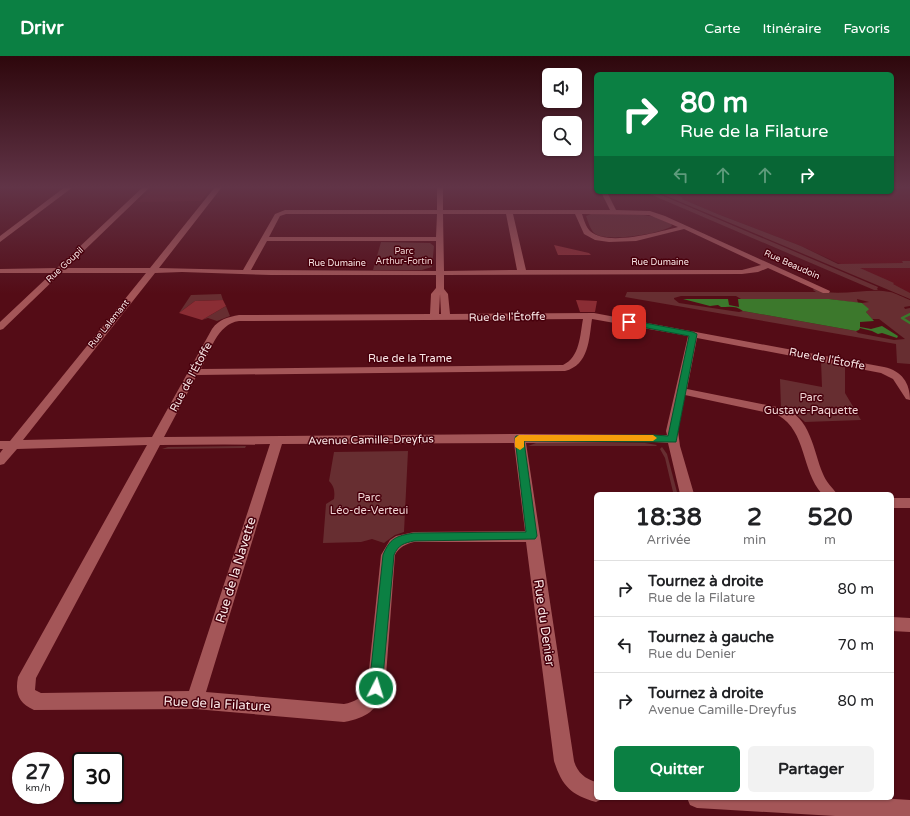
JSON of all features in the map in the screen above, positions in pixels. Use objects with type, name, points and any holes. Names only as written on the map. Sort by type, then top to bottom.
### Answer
[{"type":"street","points":[[0,240],[24,222]]},
{"type":"street","name":"Rue Goupil","points":[[0,327],[110,222]]},
{"type":"street","name":"Rue Lalemant","points":[[0,461],[191,222]]},
{"type":"street","name":"Rue Beaudoin","points":[[265,239],[274,222]]},
{"type":"street","points":[[440,222],[440,289],[444,296],[446,317]]},
{"type":"street","points":[[511,222],[522,273]]},
{"type":"street","points":[[583,222],[587,232],[594,237],[603,239],[643,237],[685,227]]},
{"type":"street","name":"Rue Beaudoin","points":[[674,222],[826,291]]},
{"type":"street","points":[[246,272],[265,239],[440,239]]},
{"type":"street","name":"Rue Dumaine","points":[[0,271],[153,270],[440,273],[742,272],[755,270],[768,265]]},
{"type":"street","points":[[434,317],[435,294],[440,289]]},
{"type":"street","name":"Rue de l'Étoffe","points":[[156,441],[217,329],[221,324],[231,319],[588,316],[884,370],[897,377],[910,397]]},
{"type":"street","name":"Rue de la Trame","points":[[193,372],[565,368],[574,365],[582,348],[588,316]]},
{"type":"street","points":[[686,492],[672,440],[672,431],[682,391],[693,334]]},
{"type":"street","points":[[682,391],[782,412],[791,416],[799,425],[819,481],[828,492]]},
{"type":"street","name":"Avenue Camille-Dreyfus","points":[[0,445],[156,441],[519,438],[654,438],[672,440]]},
{"type":"street","name":"Rue du Denier","points":[[519,438],[567,772],[572,780],[579,786],[594,791]]},
{"type":"street","name":"Rue de la Navette","points":[[195,700],[277,440]]},
{"type":"street","name":"Rue de la Filature","points":[[156,441],[27,677],[26,694],[34,701],[195,700],[344,713],[359,709],[370,700],[376,688],[388,555],[392,546],[401,540],[414,537],[532,536]]},
{"type":"street","points":[[894,503],[910,504]]},
{"type":"street","points":[[894,624],[910,625]]},
{"type":"street","points":[[732,800],[910,810]]},
{"type":"shaded area","points":[[740,222],[910,222],[910,296],[801,246]]},
{"type":"shaded area","points":[[554,245],[589,253],[591,255],[558,255]]},
{"type":"shaded area","points":[[683,299],[728,299],[729,305],[739,307],[738,299],[829,299],[862,303],[869,309],[866,312],[874,321],[860,322],[860,327],[871,329],[882,326],[898,336],[897,338],[860,328],[856,331],[743,311],[735,307],[721,307],[718,305],[710,306]]},
{"type":"shaded area","points":[[223,300],[226,306],[202,320],[179,313],[195,301]]},
{"type":"shaded area","points":[[576,300],[597,301],[595,312],[580,312]]},
{"type":"green space","points":[[588,222],[668,222],[672,226],[657,232],[633,236],[609,237],[600,236],[594,233]]},
{"type":"green space","points":[[716,222],[726,222],[878,287],[878,290],[874,290]]},
{"type":"green space","points":[[729,222],[740,222],[801,246],[838,264],[903,263],[902,261],[910,261],[910,268],[860,268],[894,283],[893,284],[910,293],[910,299]]},
{"type":"green space","name":"Parc Arthur-Fortin","points":[[381,242],[430,243],[434,246],[432,267],[422,270],[373,270]]},
{"type":"green space","points":[[813,290],[832,293],[881,291],[892,293],[910,300],[910,306],[904,307],[905,309],[910,308],[910,364],[897,363],[896,344],[625,297],[627,292],[816,292]],"holes":[[[681,296],[736,296],[741,299],[829,299],[858,303],[857,299],[869,302],[862,303],[868,309],[866,312],[872,319],[879,319],[905,339],[894,340],[858,333],[856,331],[743,311],[739,312],[679,303],[674,299]]]},
{"type":"green space","points":[[221,294],[223,300],[195,301],[179,313],[191,295]]},
{"type":"green space","points":[[226,306],[230,316],[217,321],[208,318],[202,320]]},
{"type":"green space","name":"Parc Gustave-Paquette","points":[[821,361],[845,366],[845,393],[861,420],[805,422],[797,415],[781,408],[780,379],[822,387]]},
{"type":"green space","points":[[536,443],[645,443],[657,445],[528,446]]},
{"type":"green space","points":[[246,446],[245,448],[162,449],[168,447]]},
{"type":"green space","points":[[662,447],[667,454],[677,492],[673,492],[665,458],[660,449]]},
{"type":"green space","name":"Parc Léo-de-Verteui","points":[[408,451],[404,532],[395,535],[384,543],[372,539],[361,542],[323,543],[326,504],[334,499],[334,489],[329,481],[334,452]]},
{"type":"waterway","points":[[910,314],[902,318],[910,323]]},
{"type":"slow traffic","points":[[520,447],[519,438],[653,438]]},
{"type":"route","points":[[376,688],[388,555],[392,546],[396,542],[414,537],[532,536],[519,438],[654,438],[672,440],[672,431],[682,391],[693,334],[629,322]]}]
